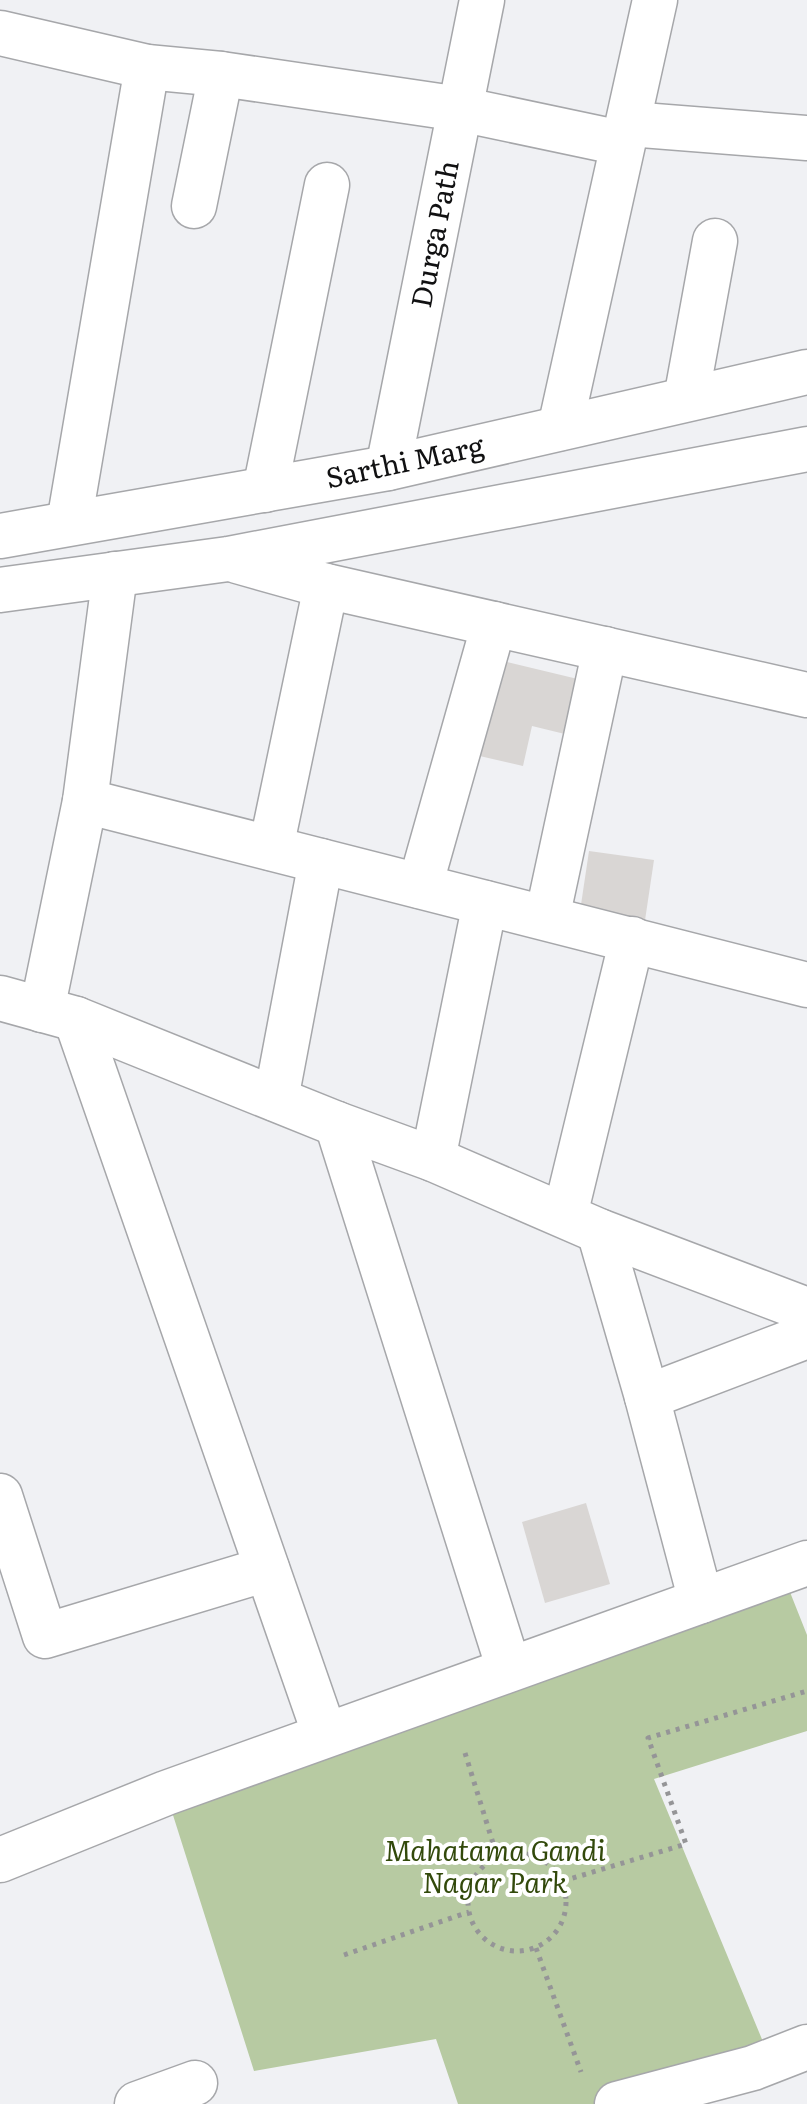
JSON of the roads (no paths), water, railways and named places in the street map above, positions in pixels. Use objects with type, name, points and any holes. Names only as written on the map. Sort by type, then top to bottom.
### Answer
[{"type":"street","name":"Durga Path","points":[[402,525],[395,466],[482,0]]},
{"type":"street","points":[[560,428],[655,0]]},
{"type":"street","points":[[0,33],[147,67],[221,74],[625,133],[807,138]]},
{"type":"street","points":[[69,523],[147,67]]},
{"type":"street","points":[[194,206],[221,74]]},
{"type":"street","points":[[265,490],[327,185]]},
{"type":"street","points":[[686,399],[715,241]]},
{"type":"street","name":"Sarthi Marg","points":[[0,536],[395,466],[807,372]]},
{"type":"street","points":[[0,590],[228,559],[807,449]]},
{"type":"street","points":[[228,559],[326,586],[807,695]]},
{"type":"street","points":[[115,574],[59,1014],[267,1569],[325,1735]]},
{"type":"street","points":[[271,848],[326,586]]},
{"type":"street","points":[[420,886],[494,624]]},
{"type":"street","points":[[547,918],[605,649]]},
{"type":"street","points":[[85,801],[807,985]]},
{"type":"street","points":[[276,1099],[321,861]]},
{"type":"street","points":[[433,1159],[485,903]]},
{"type":"street","points":[[632,939],[582,1223],[647,1397],[701,1601]]},
{"type":"street","points":[[0,998],[59,1014],[433,1159],[582,1223],[807,1310]]},
{"type":"street","points":[[337,1124],[509,1669]]},
{"type":"street","points":[[647,1397],[807,1336]]},
{"type":"street","points":[[0,1496],[11,1566],[45,1636],[267,1569]]},
{"type":"street","points":[[0,1860],[166,1793],[807,1563]]},
{"type":"street","points":[[617,2104],[759,2086],[807,2047]]},
{"type":"street","points":[[137,2104],[195,2083]]},
{"type":"park label","name":"Mahatama Gandi Nagar Park","points":[[495,1867]]}]
